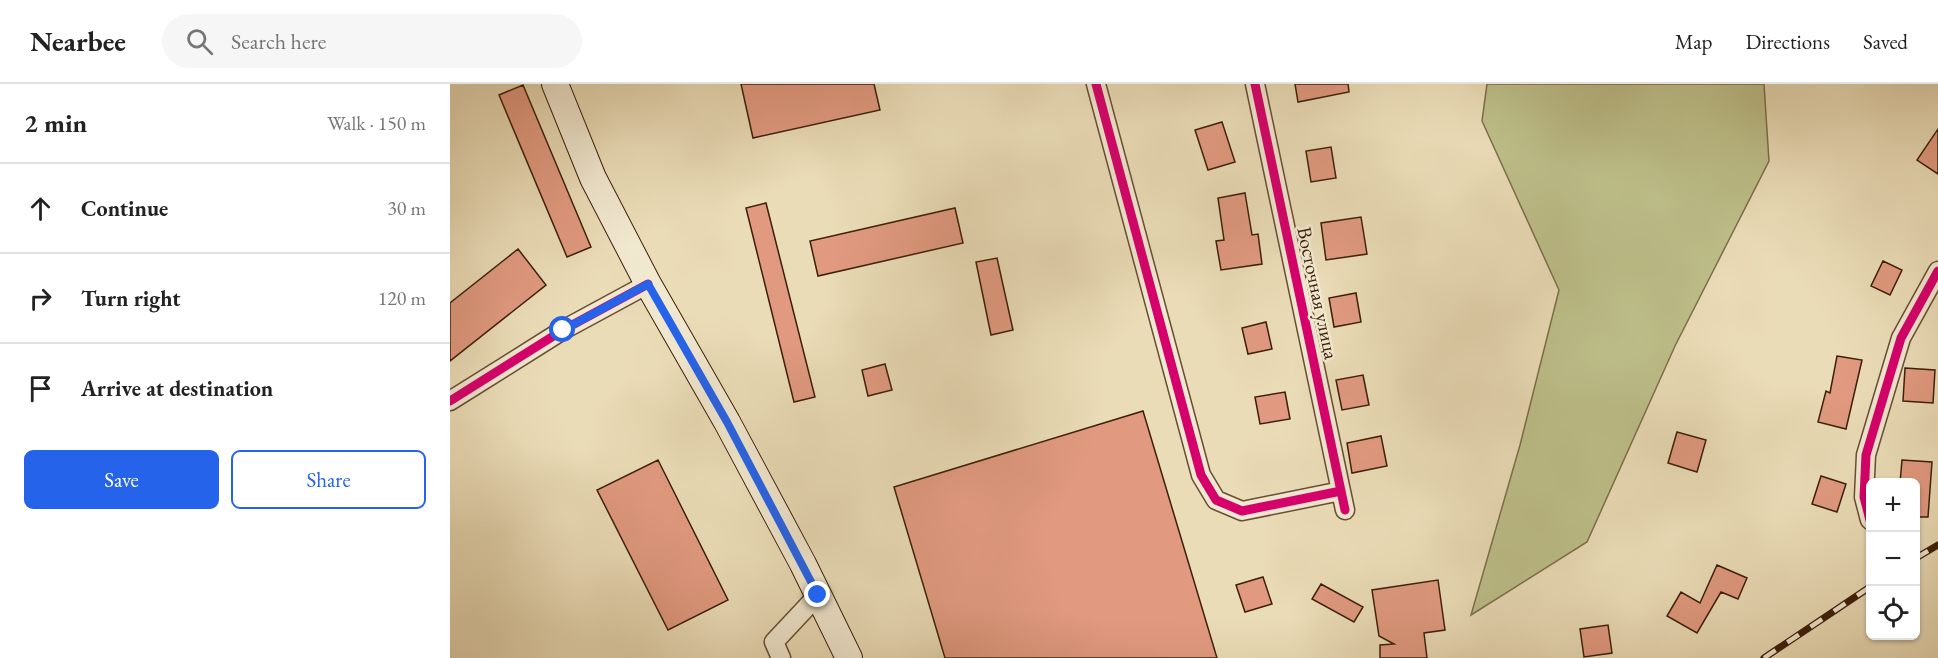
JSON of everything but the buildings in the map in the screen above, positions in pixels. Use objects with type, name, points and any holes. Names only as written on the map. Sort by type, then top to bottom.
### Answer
[{"type":"main road","points":[[555,84],[593,178],[648,284],[727,422],[849,658]]},
{"type":"street","points":[[1096,84],[1201,475],[1216,500],[1242,511],[1341,491]]},
{"type":"street","name":"Восточная улица","points":[[1255,84],[1346,510]]},
{"type":"street","points":[[1866,505],[1864,497],[1866,455],[1900,338],[1938,271]]},
{"type":"street","points":[[450,401],[563,330],[648,284]]},
{"type":"street","points":[[781,658],[774,642],[818,595]]},
{"type":"green space","points":[[1487,84],[1764,84],[1769,161],[1675,346],[1587,542],[1471,615],[1520,445],[1559,290],[1482,121]]},
{"type":"railway","points":[[1920,556],[1938,545]]},
{"type":"railway","points":[[1764,658],[1866,590]]},
{"type":"cycle path","points":[[1096,84],[1201,475],[1216,500],[1242,511],[1341,491]]},
{"type":"cycle path","points":[[1255,84],[1345,510]]},
{"type":"cycle path","points":[[1866,505],[1864,497],[1866,455],[1901,338],[1938,271]]},
{"type":"cycle path","points":[[450,401],[563,330],[648,284]]},
{"type":"route","points":[[563,330],[648,284],[727,422],[818,595]]}]
